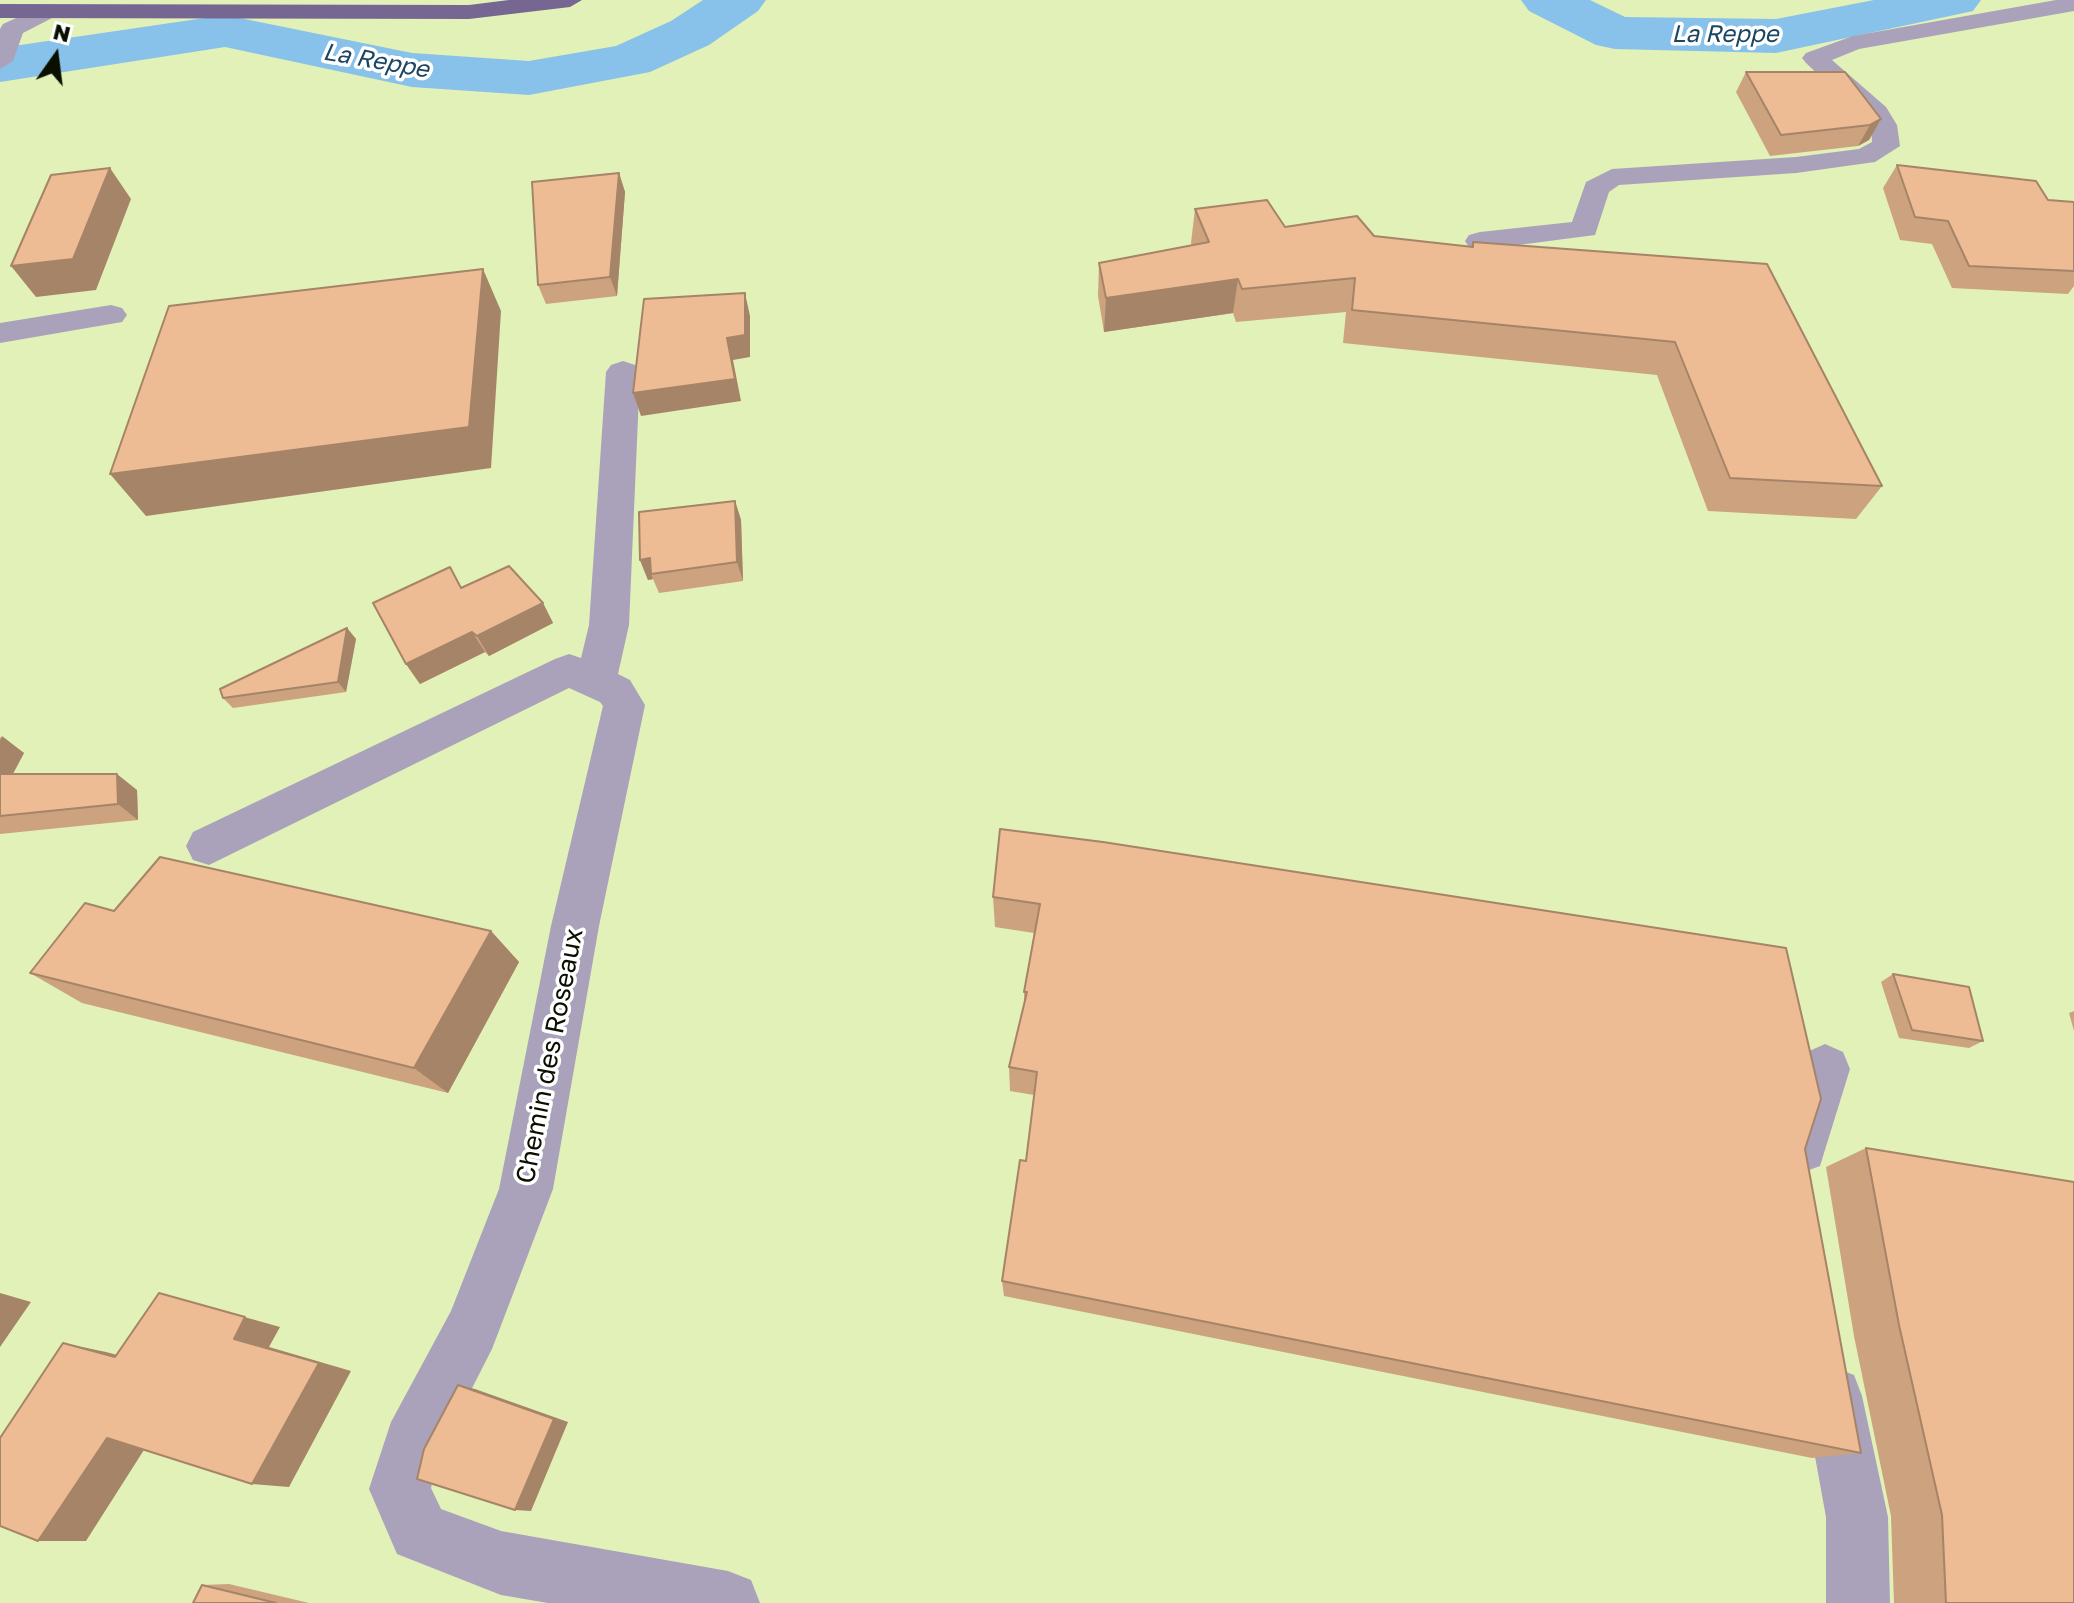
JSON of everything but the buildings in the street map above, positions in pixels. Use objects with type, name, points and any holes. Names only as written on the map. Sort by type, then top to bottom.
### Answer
[{"type":"main road","points":[[47,11],[407,13],[570,0]]},
{"type":"street","points":[[1480,241],[1585,229],[1596,188],[1612,177],[1845,161],[1886,146],[1884,125],[1877,113],[1815,58],[1853,43],[2074,4]]},
{"type":"street","points":[[4,35],[47,11]]},
{"type":"street","points":[[0,333],[111,315]]},
{"type":"street","points":[[209,846],[569,670],[596,680],[609,625],[623,372]]},
{"type":"street","name":"Chemin des Roseaux","points":[[596,680],[615,691],[624,705],[575,926],[526,1189],[472,1329],[412,1443],[400,1489],[419,1532],[501,1563],[728,1603]]},
{"type":"street","points":[[1800,1200],[1795,1169],[1825,1069]]},
{"type":"street","points":[[1824,1352],[1857,1517],[1858,1603]]},
{"type":"waterway","name":"La Reppe","points":[[0,65],[225,31],[412,70],[529,78],[630,60],[690,33],[739,0]]},
{"type":"waterway","name":"La Reppe","points":[[1548,0],[1615,33],[1776,36],[1954,0]]}]
